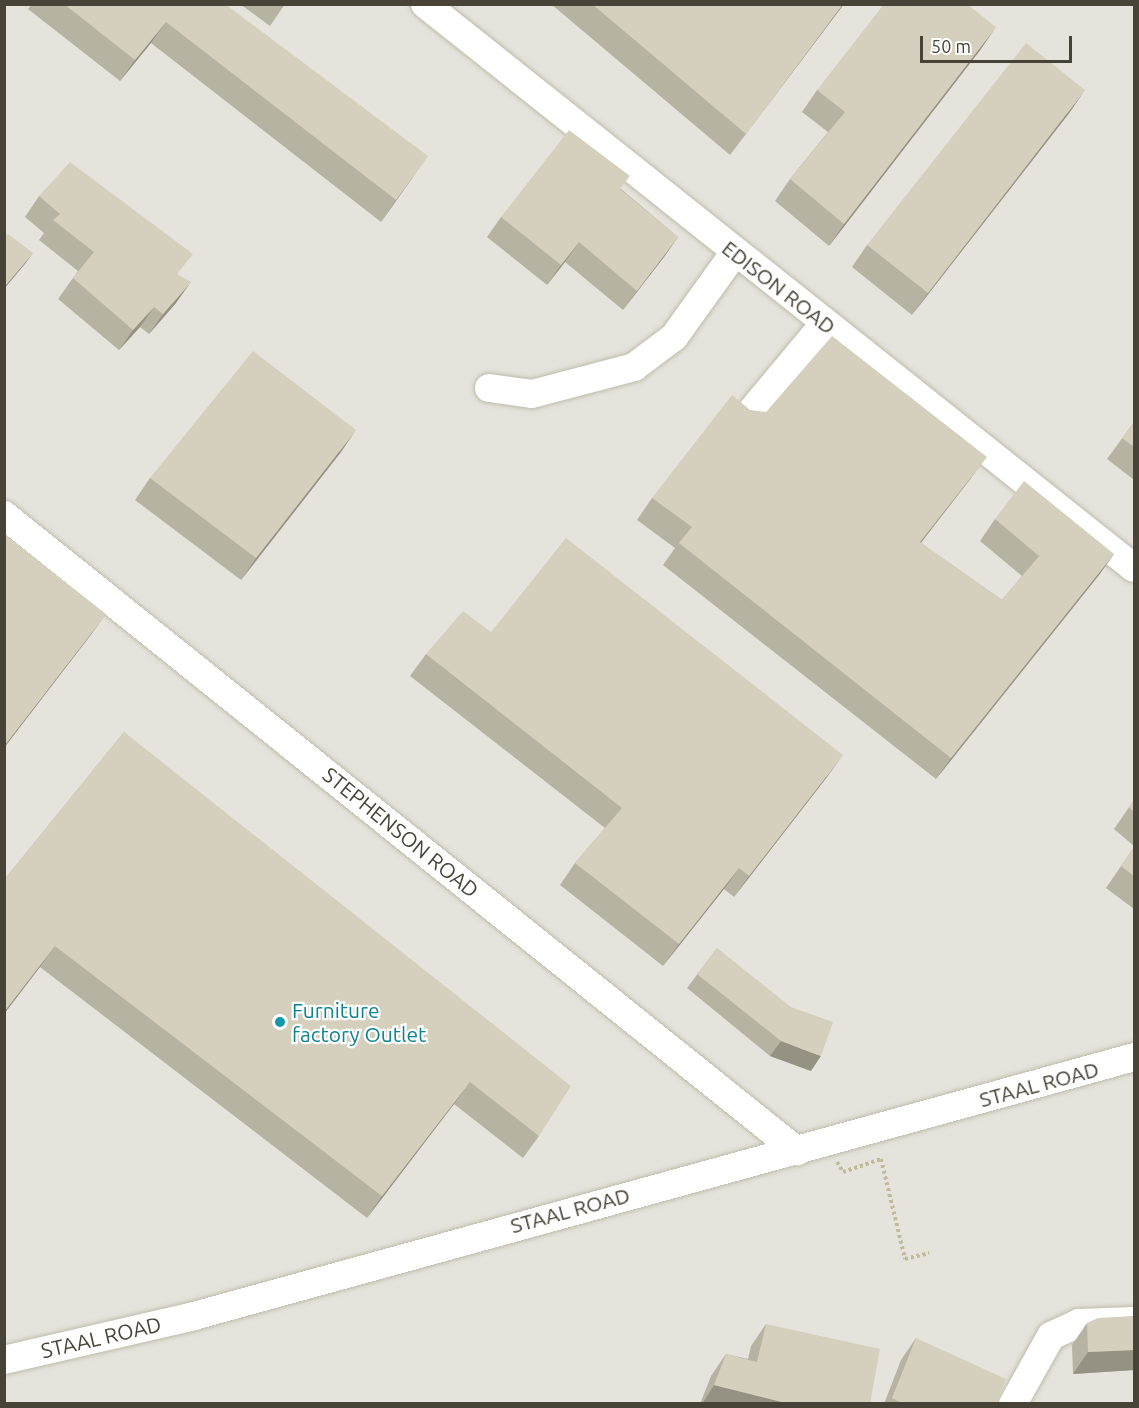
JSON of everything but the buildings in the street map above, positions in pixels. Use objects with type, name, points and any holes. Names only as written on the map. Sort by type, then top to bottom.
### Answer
[{"type":"street","name":"EDISON ROAD","points":[[425,4],[1134,568]]},
{"type":"street","points":[[489,388],[532,393],[634,367],[674,337],[735,252]]},
{"type":"street","points":[[745,419],[825,323]]},
{"type":"street","name":"STEPHENSON ROAD","points":[[4,515],[797,1151]]},
{"type":"street","name":"STAAL ROAD","points":[[4,1360],[194,1316],[1134,1058]]},
{"type":"street","points":[[1014,1404],[1052,1336],[1079,1323],[1134,1321]]},
{"type":"path","points":[[843,1172],[881,1159],[905,1259],[929,1253]]},
{"type":"shaded area","points":[[5,5],[1134,5],[1134,1403],[5,1403]]},
{"type":"place","name":"Furniture factory Outlet","points":[[280,1022]]}]
